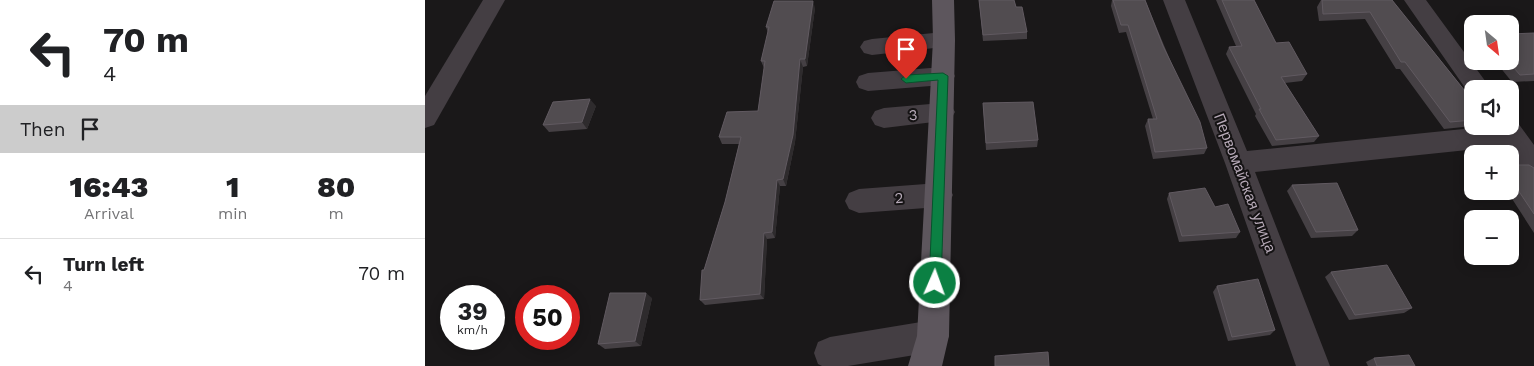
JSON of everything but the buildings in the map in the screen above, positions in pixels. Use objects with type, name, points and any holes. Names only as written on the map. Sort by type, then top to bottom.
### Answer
[{"type":"main road","points":[[925,366],[933,336],[942,112],[943,0]]},
{"type":"street","points":[[425,118],[494,0]]},
{"type":"street","name":"Первомайская улица","points":[[1174,0],[1238,163],[1313,366]]},
{"type":"street","points":[[1415,0],[1473,80]]},
{"type":"street","points":[[872,47],[944,40]]},
{"type":"street","points":[[869,82],[943,76]]},
{"type":"street","name":"3","points":[[884,118],[942,112]]},
{"type":"street","points":[[1238,163],[1475,135]]},
{"type":"street","points":[[1512,135],[1534,165]]},
{"type":"street","name":"2","points":[[859,201],[939,195]]},
{"type":"street","points":[[830,353],[933,336]]},
{"type":"route","points":[[906,79],[943,76],[935,283]]}]
